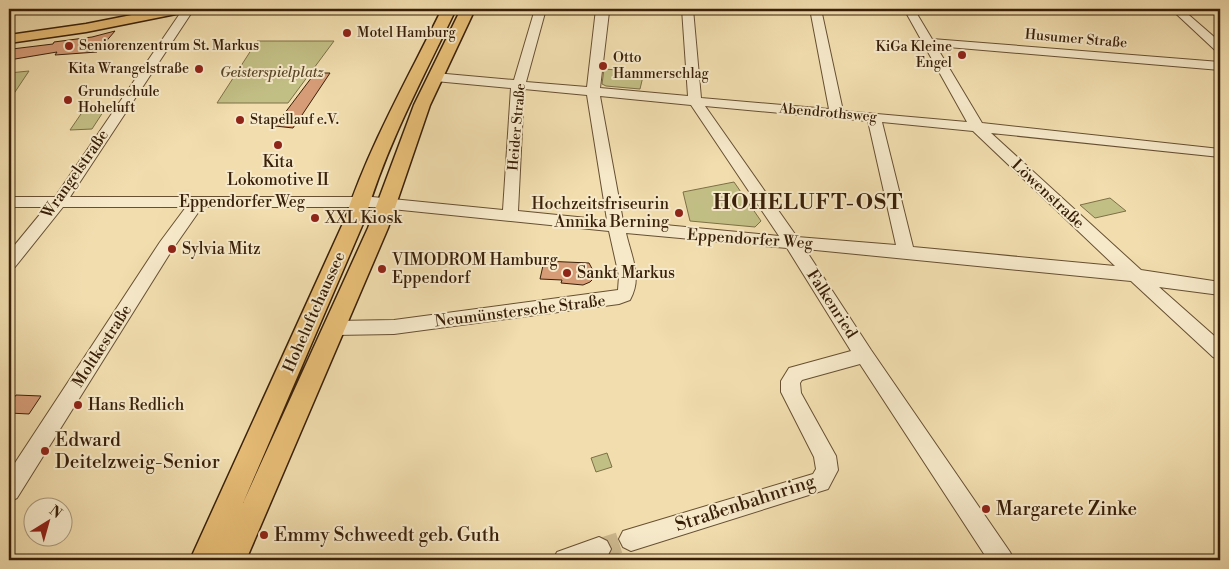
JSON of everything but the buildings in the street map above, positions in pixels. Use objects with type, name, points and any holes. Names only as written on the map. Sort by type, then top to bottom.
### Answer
[{"type":"main road","points":[[9,39],[181,9]]},
{"type":"main road","name":"Hoheluftchaussee","points":[[204,560],[355,219],[384,142],[449,9]]},
{"type":"main road","name":"Hoheluftchaussee","points":[[232,560],[334,328],[386,204],[422,105],[468,9]]},
{"type":"main road","points":[[532,9],[589,9]]},
{"type":"street","name":"Wrangelstraße","points":[[9,263],[59,202],[188,9]]},
{"type":"street","name":"Heider Straße","points":[[510,217],[518,85],[540,9]]},
{"type":"street","name":"Neumünstersche Straße","points":[[334,328],[394,327],[613,299],[624,295],[628,287],[628,276],[616,227],[593,91],[602,9]]},
{"type":"street","points":[[688,9],[695,101]]},
{"type":"street","points":[[816,9],[837,114]]},
{"type":"street","name":"Löwenstraße","points":[[909,9],[977,127],[1220,352]]},
{"type":"street","points":[[1176,9],[1220,48]]},
{"type":"street","name":"Husumer Straße","points":[[929,42],[1220,66]]},
{"type":"street","name":"Abendrothsweg","points":[[435,77],[874,117],[1220,153]]},
{"type":"street","name":"Falkenried","points":[[695,101],[792,242],[864,355],[1002,560]]},
{"type":"street","points":[[874,117],[906,252]]},
{"type":"street","name":"Eppendorfer Weg","points":[[9,202],[360,202],[1123,273],[1169,282],[1220,288]]},
{"type":"street","name":"Moltkestraße","points":[[9,491],[166,246],[198,202]]},
{"type":"street","name":"Straßenbahnring","points":[[631,540],[820,482],[827,470],[825,456],[792,395],[789,386],[791,379],[796,374],[864,355]]},
{"type":"street","points":[[565,560],[599,549]]},
{"type":"green space","name":"Geisterspielplatz","points":[[257,41],[334,41],[288,103],[217,103]]},
{"type":"green space","points":[[604,69],[644,72],[640,89],[602,84]]},
{"type":"green space","points":[[29,71],[9,101],[9,73]]},
{"type":"green space","points":[[105,109],[92,129],[70,130],[83,111]]},
{"type":"green space","points":[[734,182],[761,221],[755,227],[690,221],[683,192]]},
{"type":"green space","points":[[1110,198],[1126,211],[1095,218],[1080,205]]},
{"type":"green space","points":[[607,453],[612,467],[596,472],[591,458]]},
{"type":"tunnel","points":[[599,549],[631,539]]},
{"type":"place","name":"Motel Hamburg","points":[[347,33]]},
{"type":"place","name":"Seniorenzentrum St. Markus","points":[[69,46]]},
{"type":"place","name":"KiGa Kleine Engel","points":[[962,55]]},
{"type":"place","name":"Otto Hammerschlag","points":[[603,66]]},
{"type":"place","name":"Kita Wrangelstraße","points":[[199,69]]},
{"type":"place","name":"Grundschule Hoheluft","points":[[68,100]]},
{"type":"place","name":"Stapellauf e.V.","points":[[240,120]]},
{"type":"place","name":"Kita Lokomotive II","points":[[278,145]]},
{"type":"place","name":"Hochzeitsfriseurin Annika Berning","points":[[679,213]]},
{"type":"place","name":"XXL Kiosk","points":[[315,218]]},
{"type":"place","name":"Sylvia Mitz","points":[[172,249]]},
{"type":"place","name":"VIMODROM Hamburg Eppendorf","points":[[382,269]]},
{"type":"place","name":"Sankt Markus","points":[[567,273]]},
{"type":"place","name":"Hans Redlich","points":[[78,405]]},
{"type":"place","name":"Edward Deitelzweig-Senior","points":[[45,451]]},
{"type":"place","name":"Margarete Zinke","points":[[986,509]]},
{"type":"place","name":"Emmy Schweedt geb. Guth","points":[[264,535]]},
{"type":"district","name":"HOHELUFT-OST","points":[[808,203]]}]
